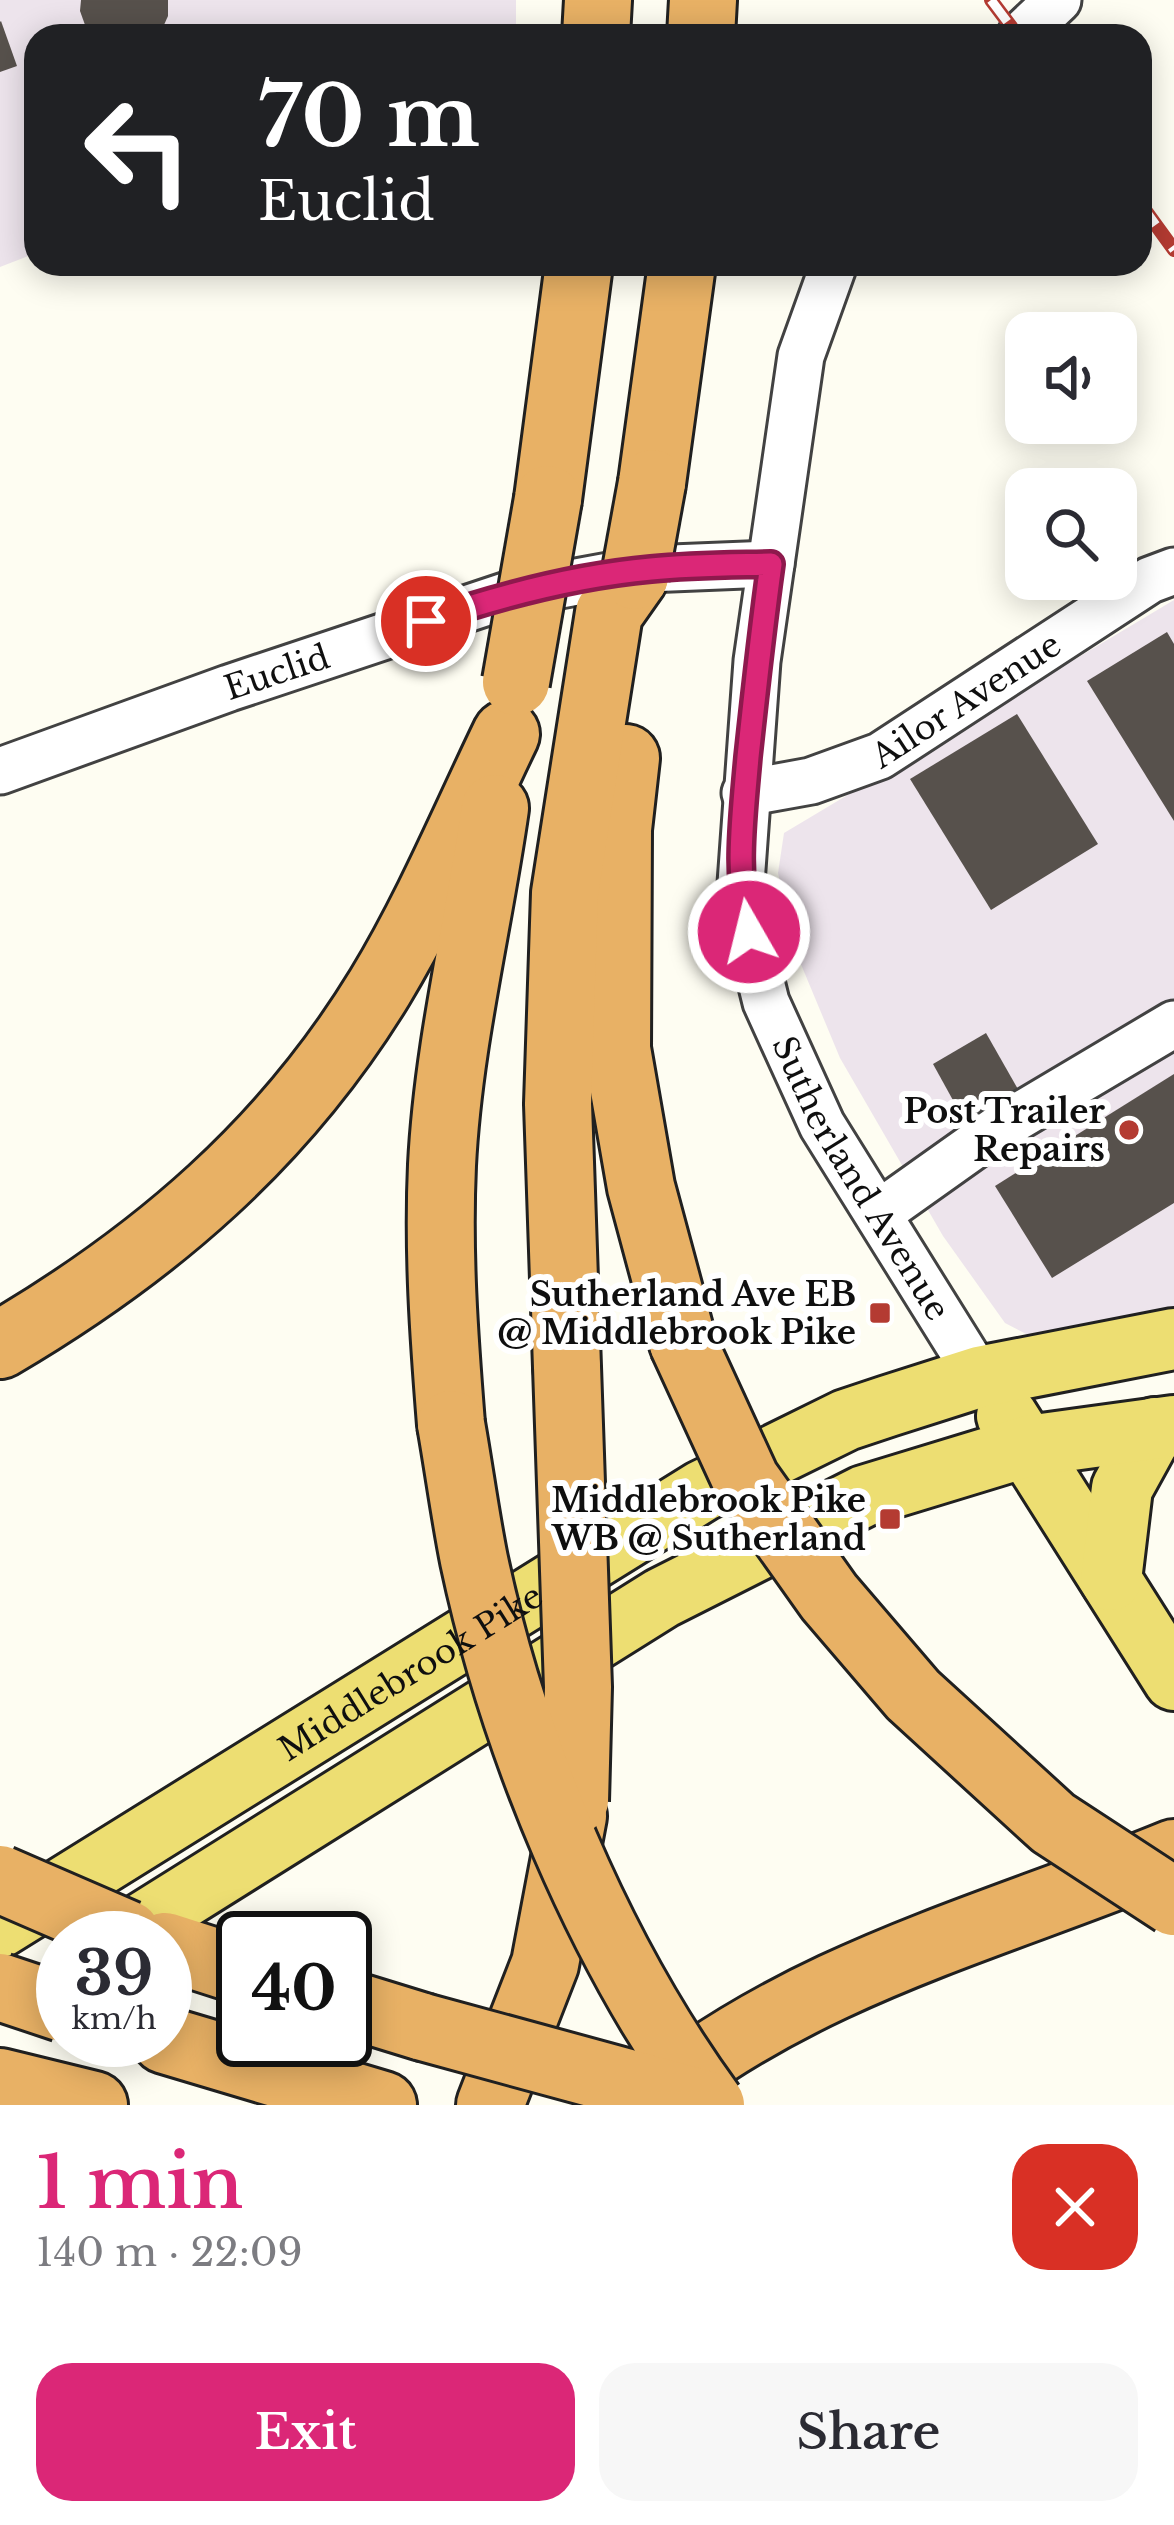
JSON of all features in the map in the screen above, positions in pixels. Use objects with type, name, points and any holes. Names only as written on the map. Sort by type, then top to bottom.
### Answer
[{"type":"highway","points":[[578,276],[548,499],[457,1028],[442,1162],[440,1285],[451,1424],[475,1562],[509,1689],[548,1800],[615,1950],[678,2060],[710,2105]]},
{"type":"highway","points":[[680,276],[635,576],[609,613],[617,671],[617,1048],[640,1187],[683,1343],[746,1480],[829,1597],[913,1695],[1053,1823],[1174,1902]]},
{"type":"highway","points":[[490,2105],[544,1964],[575,1801],[578,1687],[558,1103],[565,893],[617,671]]},
{"type":"highway","points":[[18,1330],[136,1259],[231,1178],[303,1095],[390,970],[435,889],[511,708]]},
{"type":"highway","points":[[642,2105],[691,2065],[810,1995],[938,1939],[1076,1893],[1174,1853]]},
{"type":"highway","points":[[0,1879],[74,1911]]},
{"type":"highway","points":[[0,1894],[52,1911]]},
{"type":"highway","points":[[0,1987],[36,1999]]},
{"type":"highway","points":[[372,2011],[710,2105]]},
{"type":"highway","points":[[192,2048],[383,2105]]},
{"type":"main road","name":"Middlebrook Pike","points":[[0,1927],[702,1491],[846,1420],[979,1377],[1174,1340]]},
{"type":"main road","name":"Sutherland Avenue","points":[[979,1377],[1028,1446],[1174,1680]]},
{"type":"main road","points":[[181,1911],[662,1598],[864,1496],[1028,1446],[1164,1427]]},
{"type":"main road","points":[[1111,1580],[1123,1488],[1164,1427]]},
{"type":"main road","points":[[0,2013],[36,1990]]},
{"type":"street","points":[[1033,24],[1058,0]]},
{"type":"street","name":"Sutherland Avenue","points":[[830,276],[801,356],[745,793],[740,897],[766,1002],[822,1124],[979,1377]]},
{"type":"street","name":"Euclid","points":[[0,771],[511,594],[647,569],[771,564]]},
{"type":"street","name":"Ailor Avenue","points":[[745,793],[812,781],[880,756],[1150,580],[1174,571]]},
{"type":"street","points":[[878,1214],[999,1128],[1174,1024]]},
{"type":"shaded area","points":[[0,0],[516,0],[516,24],[24,24],[24,258],[0,267]]},
{"type":"shaded area","points":[[1174,600],[1174,1327],[1034,1338],[1005,1323],[943,1236],[840,1058],[795,950],[778,873],[784,833]]},
{"type":"building","points":[[81,0],[168,0],[164,24],[85,24]]},
{"type":"building","points":[[0,22],[17,66],[0,72]]},
{"type":"building","points":[[1167,632],[1174,644],[1174,821],[1087,681]]},
{"type":"building","points":[[1017,714],[1098,844],[991,910],[910,779]]},
{"type":"building","points":[[986,1033],[1019,1091],[965,1122],[933,1064]]},
{"type":"building","name":"Post Trailer Repairs","points":[[1174,1074],[1174,1203],[1052,1278],[995,1186]]},
{"type":"railway","points":[[991,0],[1009,24]]},
{"type":"railway","points":[[1152,220],[1174,250]]},
{"type":"place","name":"Post Trailer Repairs","points":[[1129,1130]]},
{"type":"place","name":"Sutherland Ave EB @ Middlebrook Pike","points":[[880,1313]]},
{"type":"place","name":"Middlebrook Pike WB @ Sutherland","points":[[890,1519]]},
{"type":"route","points":[[426,621],[511,594],[589,578],[647,569],[771,564],[757,661],[741,848],[740,897],[749,932]]}]
